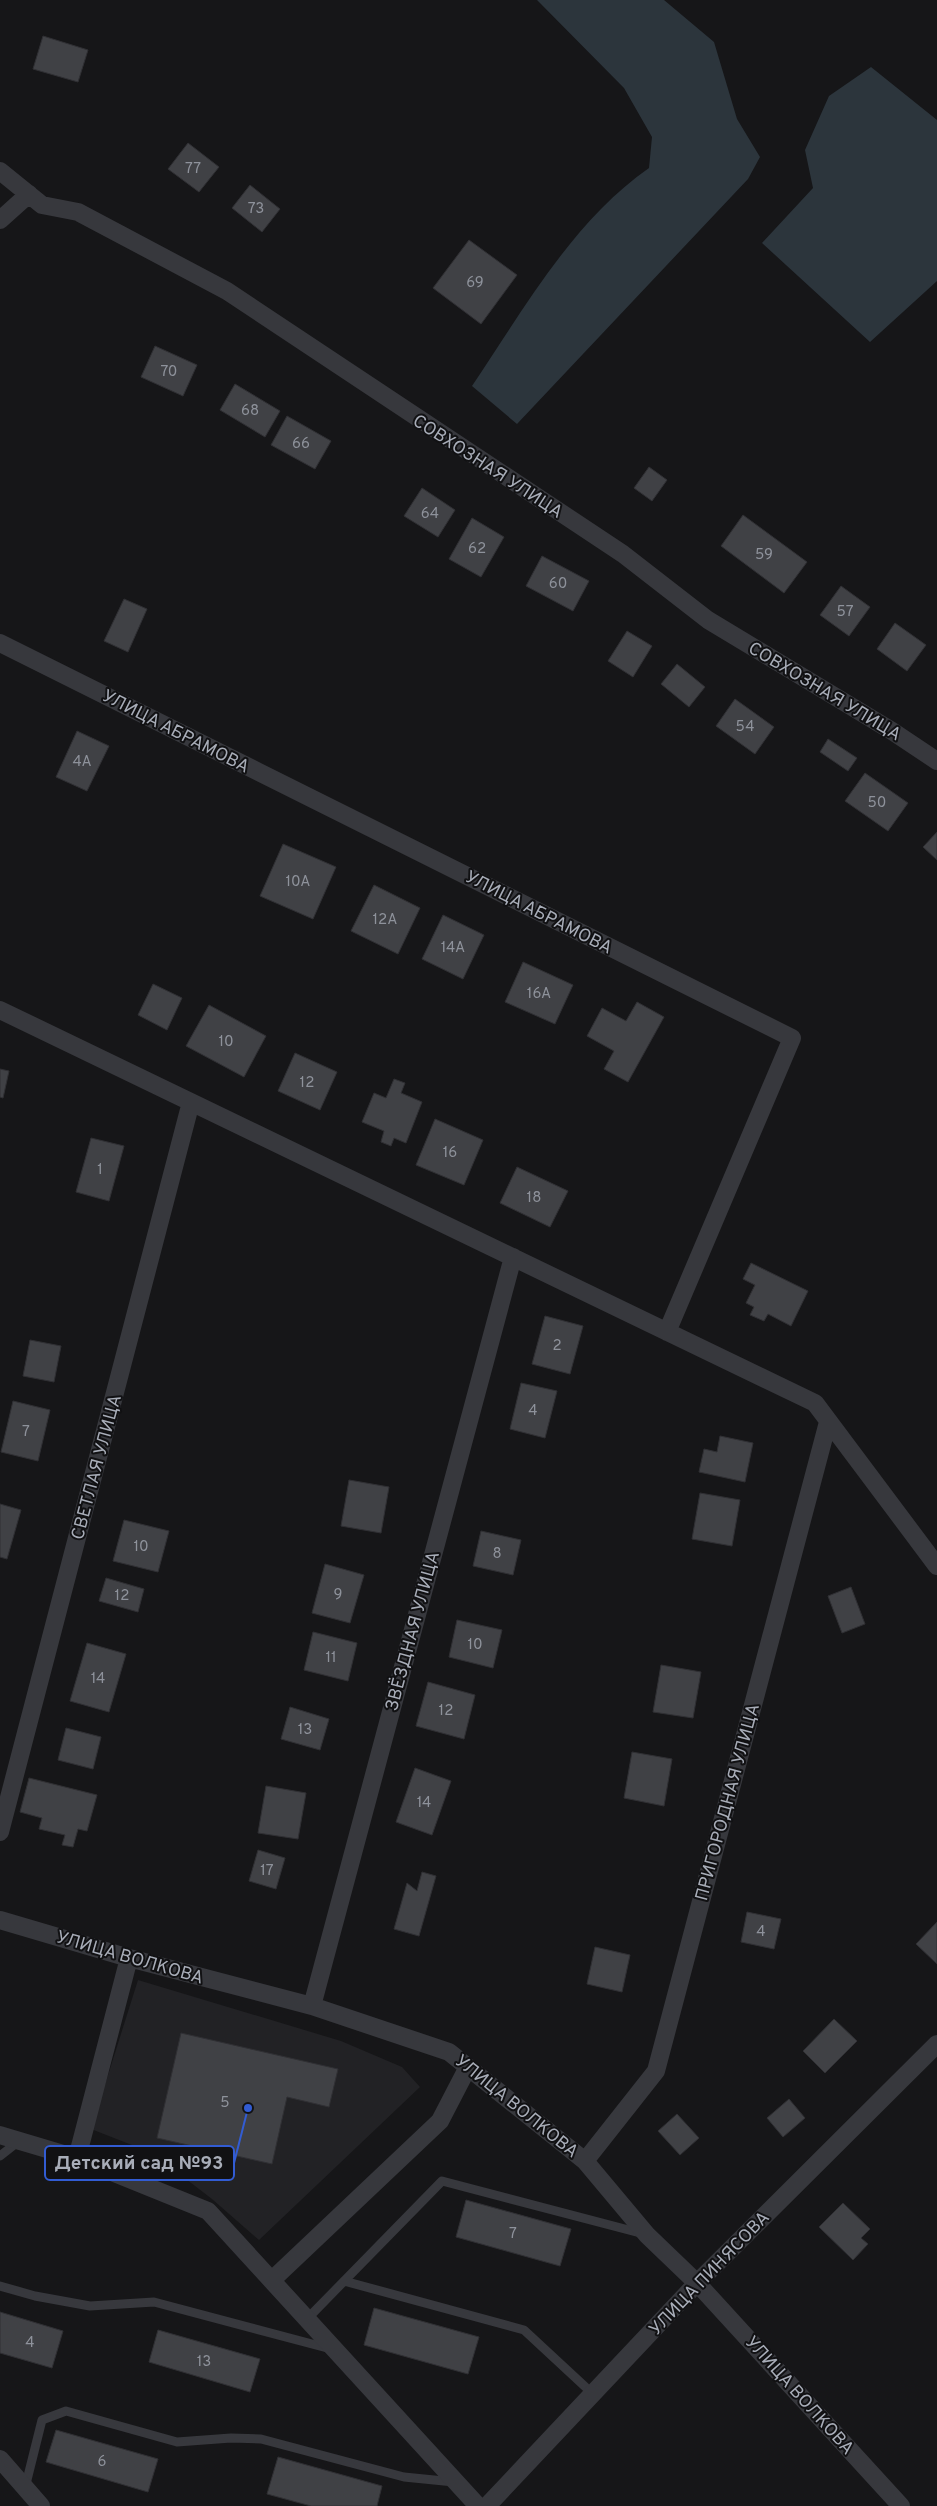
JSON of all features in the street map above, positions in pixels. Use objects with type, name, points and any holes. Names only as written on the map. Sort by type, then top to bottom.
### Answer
[{"type":"street","name":"СОВХОЗНАЯ УЛИЦА","points":[[0,171],[42,205],[78,212],[227,291],[623,554],[708,620],[892,731],[937,761]]},
{"type":"street","points":[[0,220],[29,194]]},
{"type":"street","name":"УЛИЦА АБРАМОВА","points":[[0,643],[792,1038],[667,1332]]},
{"type":"street","points":[[0,1010],[814,1403],[937,1566]]},
{"type":"street","name":"СВЕТЛАЯ УЛИЦА","points":[[0,1832],[191,1102]]},
{"type":"street","name":"ЗВЁЗДНАЯ УЛИЦА","points":[[312,2006],[513,1257]]},
{"type":"street","name":"ПРИГОРОДНАЯ УЛИЦА","points":[[586,2161],[656,2071],[828,1422]]},
{"type":"street","name":"УЛИЦА ВОЛКОВА","points":[[0,1920],[130,1958],[312,2006],[449,2052],[586,2161],[647,2235],[697,2283],[901,2506]]},
{"type":"street","points":[[77,2158],[130,1958]]},
{"type":"street","name":"УЛИЦА ПИНЯСОВА","points":[[487,2506],[697,2283],[937,2044]]},
{"type":"street","points":[[272,2280],[440,2121],[468,2067]]},
{"type":"street","points":[[0,2135],[77,2158],[208,2211],[478,2506]]},
{"type":"street","points":[[0,2460],[41,2506]]},
{"type":"lane","points":[[0,2156],[19,2141]]},
{"type":"lane","points":[[307,2319],[442,2181],[647,2235]]},
{"type":"lane","points":[[344,2281],[524,2330],[593,2394]]},
{"type":"lane","points":[[0,2286],[35,2296],[90,2306],[154,2302],[338,2351]]},
{"type":"lane","points":[[25,2488],[42,2420],[66,2411],[177,2442],[231,2438],[261,2439],[404,2477],[457,2482]]},
{"type":"shaded area","points":[[537,0],[664,0],[714,42],[737,119],[760,157],[748,179],[517,424],[472,386],[551,268],[573,240],[621,190],[649,168],[652,137],[624,88]]},
{"type":"shaded area","points":[[871,67],[937,120],[937,281],[870,342],[762,243],[813,188],[805,150],[829,96]]},
{"type":"shaded area","points":[[138,1980],[341,2041],[402,2067],[420,2087],[259,2240],[212,2199],[169,2166],[137,2147],[91,2129]]},
{"type":"building","points":[[43,36],[88,50],[78,82],[33,69]]},
{"type":"building","points":[[188,143],[219,167],[199,192],[168,169]]},
{"type":"building","points":[[250,185],[280,209],[262,232],[232,208]]},
{"type":"building","points":[[469,240],[517,275],[481,324],[433,288]]},
{"type":"building","points":[[155,346],[197,365],[183,396],[141,377]]},
{"type":"building","points":[[235,384],[280,411],[265,437],[220,410]]},
{"type":"building","points":[[287,416],[331,441],[315,469],[271,445]]},
{"type":"building","points":[[649,467],[667,480],[652,501],[634,488]]},
{"type":"building","points":[[422,488],[455,510],[438,537],[404,516]]},
{"type":"building","points":[[743,515],[807,562],[784,593],[721,546]]},
{"type":"building","points":[[472,518],[504,537],[481,577],[449,559]]},
{"type":"building","points":[[542,556],[589,581],[573,611],[526,586]]},
{"type":"building","points":[[841,586],[870,607],[849,636],[820,615]]},
{"type":"building","points":[[124,599],[147,609],[128,652],[104,641]]},
{"type":"building","points":[[895,623],[926,645],[907,671],[877,649]]},
{"type":"building","points":[[627,631],[652,646],[633,677],[608,661]]},
{"type":"building","points":[[677,664],[705,687],[689,707],[661,684]]},
{"type":"building","points":[[735,699],[774,727],[755,754],[716,726]]},
{"type":"building","points":[[77,731],[109,746],[87,791],[56,777]]},
{"type":"building","points":[[828,739],[857,758],[848,771],[820,752]]},
{"type":"building","points":[[865,773],[908,803],[888,831],[845,801]]},
{"type":"building","points":[[937,832],[937,860],[923,847]]},
{"type":"building","points":[[283,844],[336,867],[313,919],[260,896]]},
{"type":"building","points":[[374,885],[420,908],[398,954],[351,931]]},
{"type":"building","points":[[443,915],[484,935],[463,979],[422,959]]},
{"type":"building","points":[[523,962],[573,985],[555,1024],[505,1002]]},
{"type":"building","points":[[153,984],[182,998],[167,1030],[138,1015]]},
{"type":"building","points":[[637,1002],[664,1017],[628,1082],[604,1069],[614,1051],[587,1036],[602,1008],[626,1021]]},
{"type":"building","points":[[209,1005],[266,1036],[244,1077],[186,1046]]},
{"type":"building","points":[[295,1053],[337,1072],[320,1110],[278,1091]]},
{"type":"building","points":[[0,1069],[9,1071],[3,1098],[0,1097]]},
{"type":"building","points":[[394,1079],[405,1083],[401,1093],[422,1102],[406,1143],[394,1138],[391,1146],[381,1142],[384,1131],[362,1122],[374,1093],[386,1098]]},
{"type":"building","points":[[435,1119],[483,1140],[464,1185],[416,1165]]},
{"type":"building","points":[[91,1138],[124,1146],[109,1201],[76,1192]]},
{"type":"building","points":[[517,1167],[568,1191],[550,1227],[500,1203]]},
{"type":"building","points":[[751,1263],[808,1291],[791,1326],[768,1314],[764,1321],[750,1315],[754,1307],[746,1303],[755,1285],[743,1279]]},
{"type":"building","points":[[545,1316],[583,1326],[570,1374],[532,1364]]},
{"type":"building","points":[[30,1340],[61,1346],[54,1382],[23,1376]]},
{"type":"building","points":[[521,1383],[557,1391],[545,1438],[510,1429]]},
{"type":"building","points":[[13,1401],[50,1410],[38,1461],[1,1452]]},
{"type":"building","points":[[720,1436],[753,1443],[745,1482],[699,1472],[704,1449],[717,1452]]},
{"type":"building","points":[[349,1480],[389,1487],[381,1533],[341,1526]]},
{"type":"building","points":[[700,1493],[740,1500],[732,1546],[692,1539]]},
{"type":"building","points":[[0,1504],[21,1510],[7,1559],[0,1557]]},
{"type":"building","points":[[124,1520],[169,1531],[158,1572],[113,1561]]},
{"type":"building","points":[[481,1531],[521,1540],[513,1575],[473,1566]]},
{"type":"building","points":[[325,1564],[364,1575],[350,1623],[312,1613]]},
{"type":"building","points":[[106,1578],[144,1589],[138,1612],[99,1601]]},
{"type":"building","points":[[851,1587],[865,1624],[842,1633],[828,1596]]},
{"type":"building","points":[[457,1620],[502,1630],[493,1668],[449,1657]]},
{"type":"building","points":[[313,1632],[357,1643],[348,1681],[304,1670]]},
{"type":"building","points":[[87,1643],[126,1654],[109,1712],[70,1701]]},
{"type":"building","points":[[661,1665],[701,1672],[693,1718],[653,1712]]},
{"type":"building","points":[[428,1682],[475,1695],[464,1739],[416,1726]]},
{"type":"building","points":[[290,1707],[329,1719],[320,1750],[281,1739]]},
{"type":"building","points":[[66,1728],[101,1737],[93,1769],[58,1760]]},
{"type":"building","points":[[632,1752],[672,1759],[664,1806],[624,1798]]},
{"type":"building","points":[[415,1768],[451,1781],[432,1835],[396,1822]]},
{"type":"building","points":[[29,1778],[97,1795],[87,1831],[78,1829],[73,1847],[62,1845],[65,1835],[39,1829],[42,1818],[20,1812]]},
{"type":"building","points":[[266,1786],[306,1793],[298,1839],[258,1833]]},
{"type":"building","points":[[258,1850],[285,1858],[276,1889],[249,1881]]},
{"type":"building","points":[[422,1872],[436,1876],[419,1936],[394,1929],[407,1883],[417,1891]]},
{"type":"building","points":[[747,1912],[781,1919],[774,1949],[741,1942]]},
{"type":"building","points":[[937,1922],[937,1964],[916,1944]]},
{"type":"building","points":[[595,1947],[630,1955],[622,1992],[587,1984]]},
{"type":"building","points":[[834,2019],[857,2041],[825,2073],[803,2051]]},
{"type":"building","points":[[181,2033],[338,2069],[329,2107],[287,2097],[272,2164],[157,2138]]},
{"type":"building","points":[[789,2099],[805,2118],[783,2137],[767,2118]]},
{"type":"building","points":[[677,2114],[699,2138],[680,2155],[658,2131]]},
{"type":"building","points":[[466,2200],[571,2229],[560,2266],[456,2237]]},
{"type":"building","points":[[843,2203],[870,2229],[861,2238],[868,2244],[853,2260],[819,2227]]},
{"type":"building","points":[[374,2308],[479,2337],[468,2374],[364,2345]]},
{"type":"building","points":[[0,2312],[63,2331],[52,2368],[0,2353]]},
{"type":"building","points":[[158,2330],[260,2359],[250,2392],[149,2362]]},
{"type":"building","points":[[56,2430],[158,2459],[148,2492],[46,2462]]},
{"type":"building","points":[[278,2457],[382,2486],[377,2506],[311,2506],[267,2494]]},
{"type":"place","name":"Детский сад №93","points":[[248,2108]]}]
